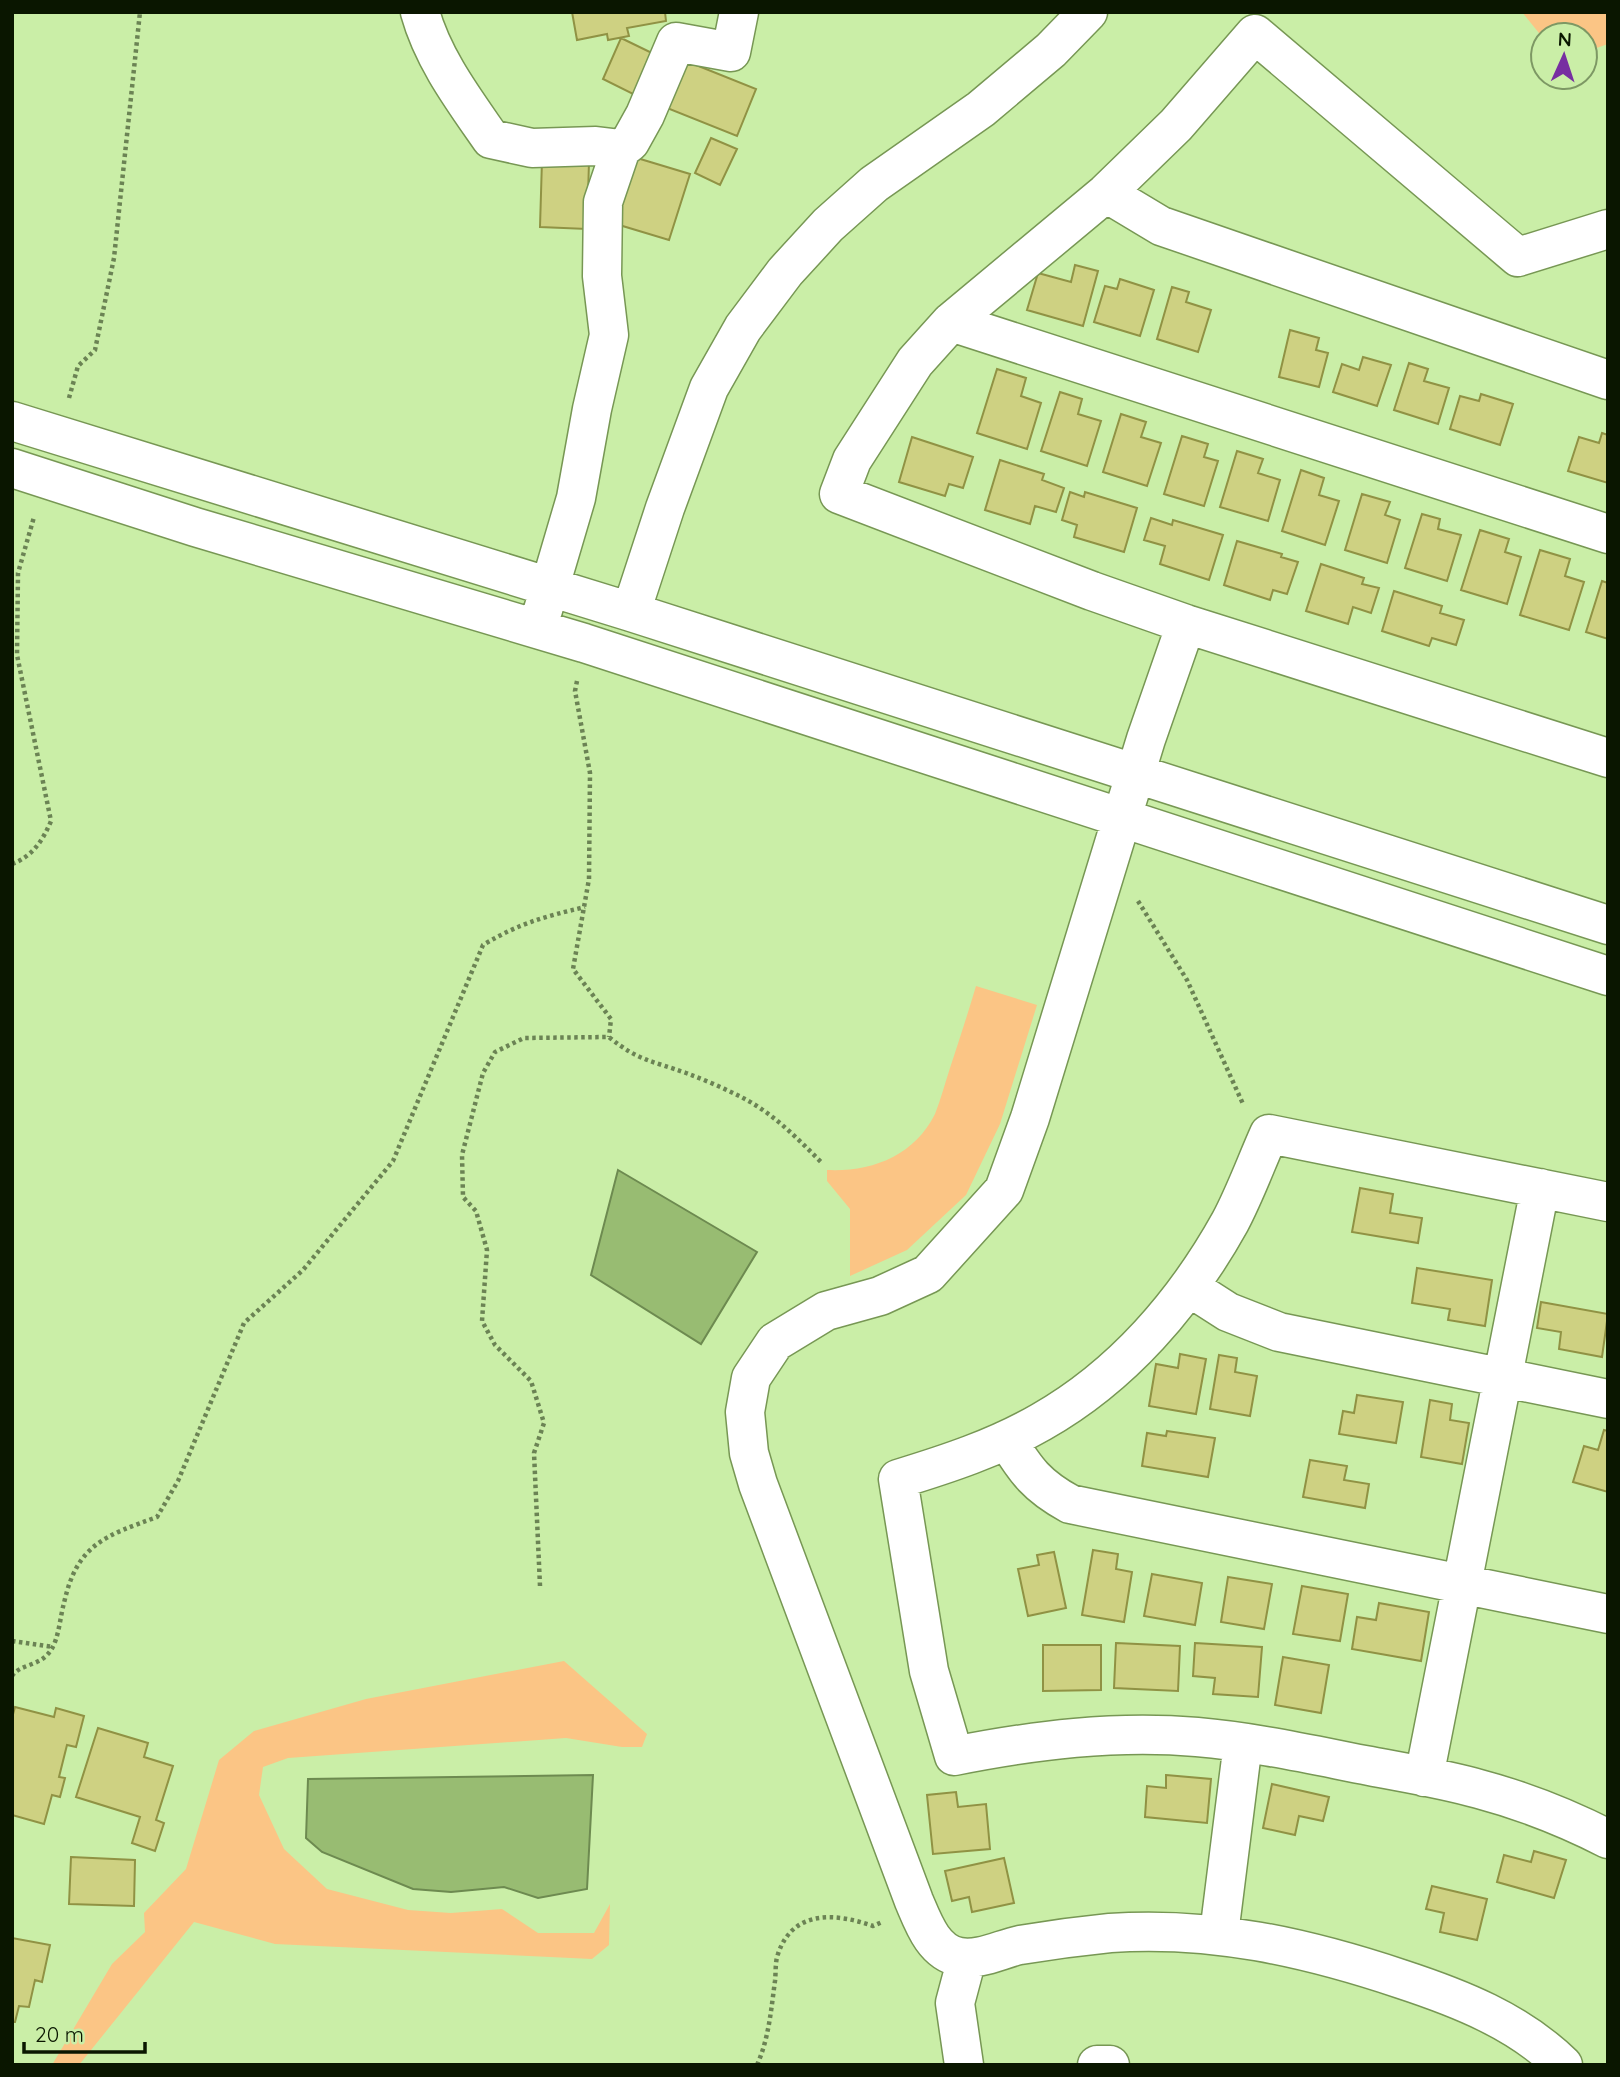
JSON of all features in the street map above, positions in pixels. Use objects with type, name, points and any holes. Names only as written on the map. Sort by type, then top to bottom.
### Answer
[{"type":"street","points":[[420,12],[425,29],[453,82],[491,139],[532,148],[596,146],[621,149]]},
{"type":"street","points":[[538,629],[576,498],[609,335],[602,276],[603,202],[621,149],[630,142],[645,115],[676,42],[731,52],[739,12]]},
{"type":"street","points":[[631,612],[709,388],[743,328],[785,272],[828,225],[874,184],[981,109],[1051,50],[1088,12]]},
{"type":"street","points":[[1608,229],[1518,257],[1255,34],[1176,125],[1106,193],[951,322],[915,362],[852,460],[839,494],[1186,624],[1608,758]]},
{"type":"street","points":[[1106,193],[1161,226],[1608,380]]},
{"type":"street","points":[[951,322],[1608,534]]},
{"type":"street","points":[[12,421],[549,586],[1608,925]]},
{"type":"street","points":[[29,473],[195,527],[584,643],[1608,976]]},
{"type":"street","points":[[1186,624],[1146,739],[1030,1118],[1003,1191],[928,1274],[880,1296],[826,1311],[775,1342],[751,1378],[744,1412],[749,1453],[758,1484],[917,1908],[934,1941],[954,1956],[967,1958],[1017,1946],[1089,1935],[1180,1931],[1261,1940],[1333,1957],[1442,1992],[1506,2022],[1552,2054],[1563,2065]]},
{"type":"street","points":[[1608,1202],[1269,1134],[1230,1221],[1189,1287],[1137,1349],[1107,1377],[1042,1422],[1007,1440],[953,1462],[898,1479],[929,1671],[954,1756],[1011,1744],[1069,1737],[1197,1737],[1243,1743],[1479,1788],[1532,1805],[1608,1839]]},
{"type":"street","points":[[1424,1777],[1540,1188]]},
{"type":"street","points":[[1189,1287],[1228,1312],[1279,1332],[1608,1399]]},
{"type":"street","points":[[1007,1440],[1026,1471],[1038,1484],[1070,1504],[1463,1582],[1608,1614]]},
{"type":"street","points":[[1219,1934],[1243,1743]]},
{"type":"street","points":[[964,2065],[955,2003],[967,1958]]},
{"type":"street","points":[[1097,2065],[1110,2065]]},
{"type":"path","points":[[58,436],[78,366],[95,350],[114,258],[140,12]]},
{"type":"path","points":[[12,864],[23,860],[42,841],[51,821],[17,655],[18,572],[29,473]]},
{"type":"path","points":[[584,643],[575,691],[590,773],[589,879],[573,970],[611,1019],[609,1037]]},
{"type":"path","points":[[1110,856],[1187,980],[1241,1102],[1269,1134]]},
{"type":"path","points":[[12,1676],[16,1671],[43,1661],[53,1648],[66,1594],[82,1557],[109,1534],[157,1517],[178,1481],[244,1324],[303,1270],[393,1161],[482,945],[510,928],[585,907]]},
{"type":"path","points":[[540,1586],[534,1453],[544,1423],[531,1381],[495,1345],[482,1321],[487,1251],[476,1211],[463,1197],[462,1155],[482,1073],[495,1052],[524,1038],[609,1037],[626,1051],[656,1065],[684,1072],[746,1099],[788,1129],[823,1164]]},
{"type":"path","points":[[12,1641],[53,1648]]},
{"type":"path","points":[[757,2065],[768,2038],[778,1954],[791,1931],[801,1922],[832,1917],[853,1919],[873,1926],[917,1908]]},
{"type":"shaded area","points":[[1522,12],[1608,12],[1608,44],[1599,47],[1599,21],[1529,21]]},
{"type":"shaded area","points":[[976,986],[1037,1005],[1000,1124],[966,1195],[907,1250],[850,1276],[850,1209],[827,1181],[827,1170],[860,1168],[890,1158],[916,1141],[926,1129],[939,1103]]},
{"type":"shaded area","points":[[618,1170],[757,1252],[701,1344],[591,1275]]},
{"type":"shaded area","points":[[564,1661],[647,1734],[642,1747],[622,1747],[566,1738],[288,1758],[263,1767],[259,1795],[284,1849],[327,1889],[408,1910],[451,1913],[502,1909],[538,1933],[594,1933],[610,1904],[609,1945],[592,1959],[275,1944],[194,1922],[79,2065],[52,2065],[112,1964],[145,1932],[144,1913],[186,1869],[219,1760],[254,1731],[366,1699]]},
{"type":"shaded area","points":[[593,1775],[587,1889],[538,1898],[504,1887],[451,1892],[413,1889],[322,1852],[306,1838],[308,1779]]},
{"type":"building","points":[[572,12],[665,12],[666,21],[627,28],[629,36],[608,40],[607,34],[577,40]]},
{"type":"building","points":[[621,38],[654,54],[635,95],[603,79]]},
{"type":"building","points":[[686,61],[756,89],[737,136],[667,108]]},
{"type":"building","points":[[711,138],[737,149],[720,185],[695,173]]},
{"type":"building","points":[[637,158],[690,174],[669,240],[616,224]]},
{"type":"building","points":[[542,160],[589,162],[587,229],[540,227]]},
{"type":"building","points":[[1075,265],[1098,271],[1083,326],[1027,310],[1038,273],[1071,282]]},
{"type":"building","points":[[1120,279],[1154,290],[1140,336],[1094,322],[1105,286],[1117,289]]},
{"type":"building","points":[[1172,287],[1189,292],[1186,302],[1211,310],[1198,352],[1157,339]]},
{"type":"building","points":[[1290,330],[1319,338],[1316,350],[1328,353],[1319,387],[1279,377]]},
{"type":"building","points":[[1363,357],[1391,365],[1377,406],[1333,392],[1342,364],[1359,370]]},
{"type":"building","points":[[1409,363],[1428,369],[1424,381],[1449,388],[1438,424],[1394,410]]},
{"type":"building","points":[[997,369],[1026,378],[1021,396],[1041,403],[1027,449],[977,433]]},
{"type":"building","points":[[1060,392],[1082,399],[1078,414],[1101,421],[1087,466],[1041,451]]},
{"type":"building","points":[[1481,394],[1513,404],[1500,445],[1450,429],[1460,396],[1479,401]]},
{"type":"building","points":[[1121,414],[1146,422],[1141,437],[1161,443],[1147,486],[1103,472]]},
{"type":"building","points":[[1602,433],[1608,435],[1608,483],[1568,471],[1579,437],[1599,443]]},
{"type":"building","points":[[1182,436],[1208,444],[1204,457],[1218,461],[1204,506],[1164,494]]},
{"type":"building","points":[[912,437],[973,457],[963,488],[949,484],[945,496],[899,482]]},
{"type":"building","points":[[1237,451],[1263,459],[1258,473],[1280,480],[1268,521],[1220,507]]},
{"type":"building","points":[[1000,460],[1044,474],[1042,480],[1064,488],[1056,512],[1035,506],[1030,524],[985,510]]},
{"type":"building","points":[[1301,470],[1324,478],[1319,495],[1339,501],[1325,545],[1282,531]]},
{"type":"building","points":[[1070,492],[1084,497],[1085,492],[1137,508],[1124,552],[1074,537],[1077,525],[1062,520]]},
{"type":"building","points":[[1362,494],[1390,502],[1385,515],[1400,520],[1387,563],[1345,550]]},
{"type":"building","points":[[1422,514],[1440,519],[1438,529],[1461,535],[1447,581],[1405,568]]},
{"type":"building","points":[[1151,518],[1172,525],[1173,520],[1223,535],[1209,580],[1160,564],[1165,546],[1144,540]]},
{"type":"building","points":[[1480,530],[1509,539],[1505,552],[1521,557],[1507,604],[1461,590]]},
{"type":"building","points":[[1237,541],[1282,554],[1281,557],[1298,562],[1287,594],[1273,590],[1270,600],[1224,585]]},
{"type":"building","points":[[1540,550],[1570,559],[1565,576],[1584,582],[1569,630],[1520,615]]},
{"type":"building","points":[[1321,564],[1364,578],[1362,584],[1379,588],[1371,613],[1353,607],[1348,624],[1306,611]]},
{"type":"building","points":[[1602,581],[1608,583],[1608,639],[1586,632]]},
{"type":"building","points":[[1394,591],[1442,606],[1440,613],[1464,620],[1456,645],[1432,638],[1429,646],[1382,631]]},
{"type":"building","points":[[1360,1188],[1393,1194],[1390,1213],[1422,1218],[1418,1243],[1352,1232]]},
{"type":"building","points":[[1417,1268],[1492,1280],[1485,1326],[1448,1320],[1450,1309],[1412,1303]]},
{"type":"building","points":[[1541,1302],[1608,1314],[1602,1357],[1559,1349],[1561,1332],[1537,1328]]},
{"type":"building","points":[[1180,1354],[1206,1359],[1196,1414],[1149,1406],[1156,1364],[1178,1368]]},
{"type":"building","points":[[1219,1355],[1237,1358],[1235,1372],[1257,1376],[1250,1416],[1210,1409]]},
{"type":"building","points":[[1357,1395],[1403,1402],[1396,1443],[1339,1434],[1343,1411],[1354,1413]]},
{"type":"building","points":[[1430,1400],[1452,1404],[1450,1420],[1469,1423],[1462,1464],[1421,1457]]},
{"type":"building","points":[[1604,1430],[1608,1431],[1608,1492],[1573,1482],[1584,1446],[1598,1450]]},
{"type":"building","points":[[1167,1431],[1215,1438],[1208,1477],[1142,1466],[1147,1433],[1166,1436]]},
{"type":"building","points":[[1310,1460],[1347,1466],[1344,1480],[1369,1484],[1365,1508],[1303,1497]]},
{"type":"building","points":[[1093,1550],[1118,1554],[1116,1569],[1132,1572],[1124,1622],[1082,1615]]},
{"type":"building","points":[[1054,1552],[1066,1608],[1028,1616],[1018,1569],[1039,1565],[1037,1555]]},
{"type":"building","points":[[1152,1574],[1202,1583],[1195,1625],[1144,1616]]},
{"type":"building","points":[[1228,1577],[1272,1584],[1264,1629],[1221,1622]]},
{"type":"building","points":[[1302,1586],[1348,1594],[1340,1641],[1293,1634]]},
{"type":"building","points":[[1379,1603],[1429,1612],[1421,1661],[1352,1649],[1357,1617],[1376,1620]]},
{"type":"building","points":[[1116,1643],[1180,1646],[1178,1691],[1114,1688]]},
{"type":"building","points":[[1195,1643],[1262,1647],[1258,1697],[1213,1694],[1215,1678],[1193,1676]]},
{"type":"building","points":[[1043,1645],[1101,1645],[1101,1690],[1043,1691]]},
{"type":"building","points":[[1283,1657],[1329,1665],[1321,1713],[1275,1705]]},
{"type":"building","points":[[15,1707],[54,1717],[56,1708],[84,1716],[76,1747],[67,1745],[59,1777],[65,1778],[60,1797],[52,1795],[44,1824],[12,1815],[12,1718]]},
{"type":"building","points":[[98,1728],[148,1743],[144,1757],[173,1766],[156,1820],[164,1823],[155,1851],[132,1843],[140,1817],[76,1797]]},
{"type":"building","points":[[1166,1775],[1211,1779],[1207,1823],[1145,1817],[1147,1786],[1166,1788]]},
{"type":"building","points":[[1272,1784],[1329,1797],[1323,1821],[1299,1816],[1295,1835],[1263,1828]]},
{"type":"building","points":[[956,1792],[958,1807],[986,1804],[990,1849],[933,1854],[927,1795]]},
{"type":"building","points":[[1534,1851],[1566,1860],[1554,1898],[1497,1882],[1504,1855],[1531,1862]]},
{"type":"building","points":[[71,1857],[135,1860],[134,1906],[69,1904]]},
{"type":"building","points":[[1004,1858],[1014,1903],[972,1912],[969,1897],[952,1901],[945,1871]]},
{"type":"building","points":[[1432,1886],[1487,1899],[1477,1940],[1440,1932],[1444,1913],[1426,1909]]},
{"type":"building","points":[[12,1938],[50,1945],[42,1982],[35,1980],[29,2007],[19,2006],[15,2022],[12,2022]]}]
